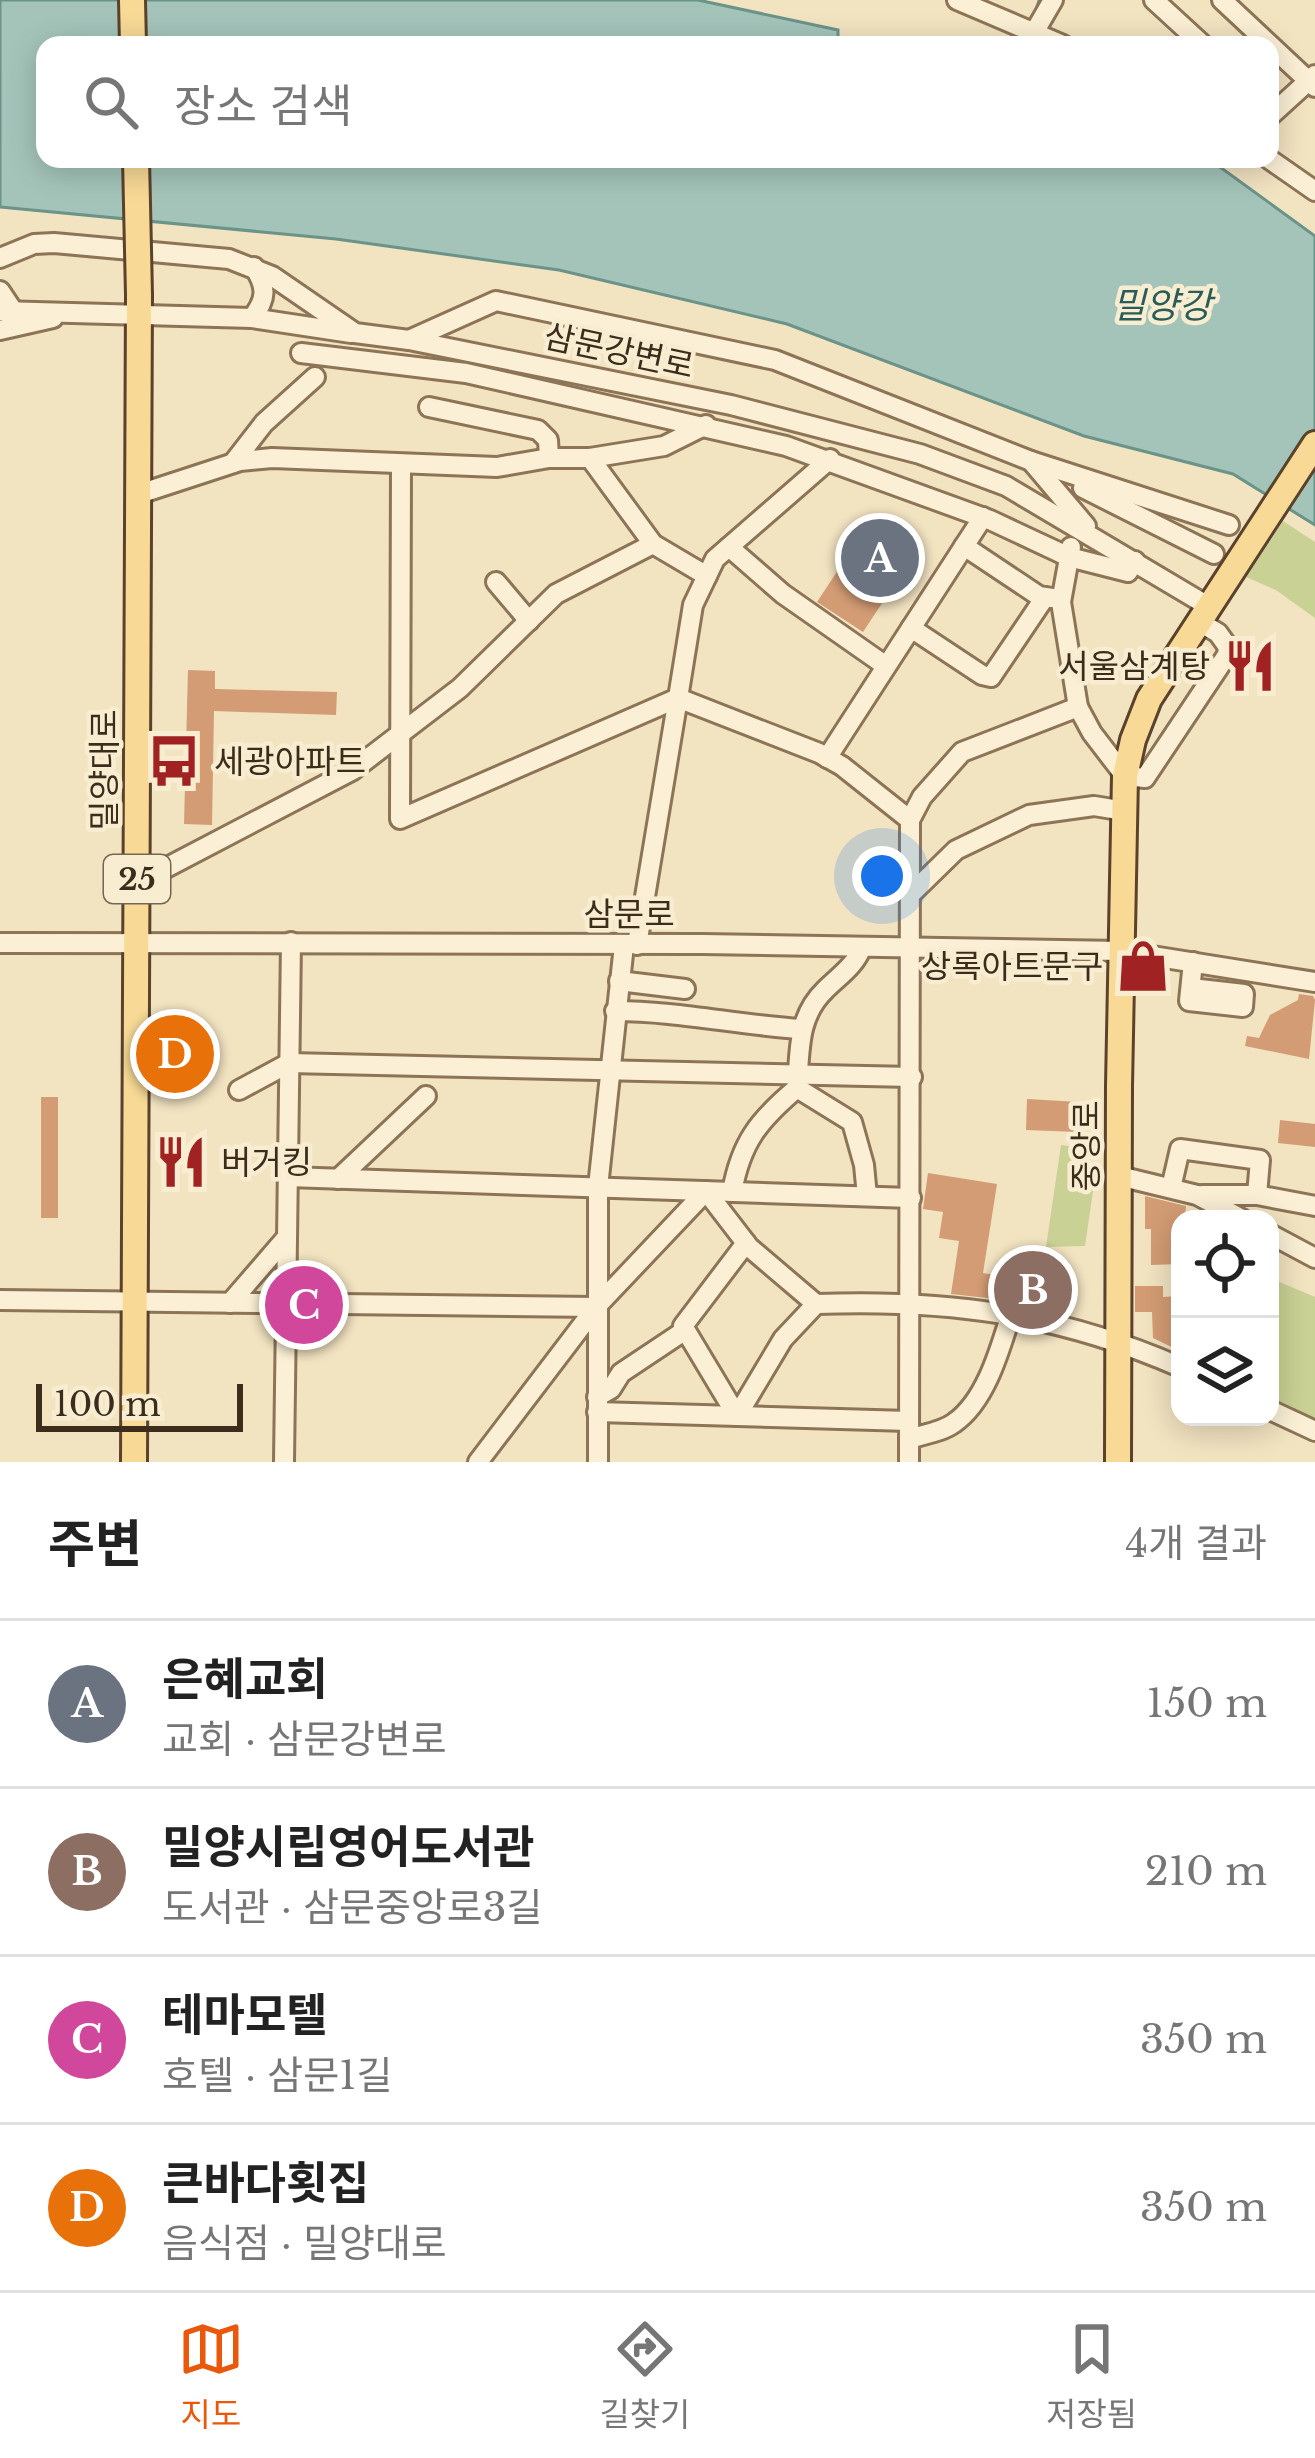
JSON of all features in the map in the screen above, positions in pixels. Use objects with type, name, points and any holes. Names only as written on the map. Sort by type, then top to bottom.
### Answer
[{"type":"main road","points":[[132,0],[133,36]]},
{"type":"main road","name":"밀양대로","points":[[134,1462],[140,305],[136,168]]},
{"type":"main road","name":"중앙로","points":[[1118,1462],[1126,776],[1133,740],[1150,699],[1315,444]]},
{"type":"street","points":[[957,0],[1045,36]]},
{"type":"street","points":[[1035,31],[1053,0]]},
{"type":"street","points":[[1154,0],[1193,36]]},
{"type":"street","points":[[1235,4],[1267,36]]},
{"type":"street","points":[[1279,47],[1313,81],[1279,105]]},
{"type":"street","points":[[1279,166],[1315,191]]},
{"type":"street","name":"삼문강변로","points":[[0,258],[34,244],[54,243],[229,260],[292,287],[355,333],[691,396],[854,435],[1006,486],[1208,605]]},
{"type":"street","points":[[252,318],[265,298],[263,281],[254,267]]},
{"type":"street","points":[[0,291],[7,312],[69,313],[140,305],[355,333]]},
{"type":"street","points":[[409,340],[496,302],[775,360],[1031,461],[1229,524]]},
{"type":"street","points":[[0,329],[69,313]]},
{"type":"street","points":[[301,353],[466,374],[706,425],[830,460],[1128,572],[1135,560]]},
{"type":"street","points":[[233,463],[264,423],[315,376]]},
{"type":"street","points":[[429,407],[538,430],[548,440],[549,458]]},
{"type":"street","points":[[139,494],[233,463],[272,458],[496,467],[664,446],[706,425]]},
{"type":"street","points":[[590,458],[653,544],[707,577]]},
{"type":"street","points":[[598,1462],[598,1187],[615,1011],[693,605],[715,560],[830,460]]},
{"type":"street","points":[[1031,461],[1093,535]]},
{"type":"street","points":[[1031,461],[1214,554]]},
{"type":"street","points":[[401,465],[400,819],[678,698],[827,758],[910,820]]},
{"type":"street","points":[[827,758],[983,518]]},
{"type":"street","points":[[137,883],[353,770],[460,688],[556,595],[653,544]]},
{"type":"street","points":[[964,546],[1053,598],[1078,706],[1092,733],[1126,776],[1145,778],[1227,656],[1228,647],[1208,605]]},
{"type":"street","points":[[729,547],[783,593],[886,666]]},
{"type":"street","points":[[911,628],[991,677],[1053,598],[1070,552]]},
{"type":"street","points":[[496,582],[529,621]]},
{"type":"street","points":[[909,1462],[910,820],[922,797],[962,752],[1078,706]]},
{"type":"street","points":[[912,893],[956,850],[1029,815],[1094,806],[1125,812]]},
{"type":"street","points":[[284,1462],[290,941]]},
{"type":"street","name":"삼문로","points":[[0,943],[290,941],[1121,951]]},
{"type":"street","points":[[732,1192],[736,1168],[755,1126],[798,1081],[801,1029],[823,992],[858,958],[862,947]]},
{"type":"street","points":[[1121,951],[1315,982]]},
{"type":"street","points":[[1191,988],[1193,962]]},
{"type":"street","points":[[619,981],[685,989]]},
{"type":"street","points":[[615,1011],[657,1011],[728,1024],[801,1029]]},
{"type":"street","points":[[239,1090],[289,1063],[609,1068],[798,1081],[912,1077]]},
{"type":"street","points":[[798,1081],[852,1122],[867,1196]]},
{"type":"street","points":[[338,1179],[425,1096]]},
{"type":"street","points":[[1171,1188],[1180,1150],[1260,1160],[1257,1195]]},
{"type":"street","points":[[1119,1176],[1197,1195],[1225,1210]]},
{"type":"street","points":[[288,1177],[911,1198]]},
{"type":"street","points":[[706,1191],[746,1243],[816,1304],[910,1302],[1011,1314],[1118,1340],[1171,1363]]},
{"type":"street","points":[[478,1462],[596,1307],[706,1191]]},
{"type":"street","points":[[1197,1195],[1257,1195],[1315,1206]]},
{"type":"street","points":[[230,1303],[286,1237]]},
{"type":"street","points":[[1279,1239],[1315,1258]]},
{"type":"street","points":[[737,1416],[683,1326],[746,1243]]},
{"type":"street","points":[[0,1300],[596,1307]]},
{"type":"street","points":[[737,1416],[783,1339],[816,1304]]},
{"type":"street","points":[[597,1404],[909,1430],[949,1427],[964,1416],[986,1379],[1011,1314]]},
{"type":"street","points":[[597,1404],[620,1372],[684,1331]]},
{"type":"street","points":[[1279,1414],[1315,1432]]},
{"type":"green space","points":[[1283,521],[1315,542],[1315,618],[1276,590],[1246,577]]},
{"type":"green space","points":[[1061,1145],[1090,1149],[1093,1191],[1085,1246],[1046,1247]]},
{"type":"green space","points":[[1279,1282],[1315,1297],[1315,1421],[1279,1404]]},
{"type":"water","name":"밀양강","points":[[0,0],[698,0],[838,30],[838,36],[36,36],[36,168],[1221,168],[1315,236],[1315,525],[1233,474],[1084,436],[787,324],[559,270],[336,239],[0,207]]},
{"type":"building","points":[[869,523],[904,546],[888,572],[898,579],[863,632],[817,602]]},
{"type":"building","points":[[188,670],[215,671],[215,689],[337,692],[336,715],[214,711],[212,825],[184,824]]},
{"type":"building","points":[[1299,994],[1315,1000],[1309,1059],[1245,1046],[1247,1036],[1259,1038],[1270,1015],[1298,1000]]},
{"type":"building","points":[[41,1097],[58,1097],[58,1218],[41,1218]]},
{"type":"building","points":[[1027,1099],[1079,1102],[1078,1132],[1026,1130]]},
{"type":"building","points":[[1280,1120],[1315,1124],[1315,1147],[1278,1143]]},
{"type":"building","points":[[928,1173],[997,1184],[983,1273],[1074,1288],[1070,1313],[951,1294],[959,1241],[939,1238],[943,1212],[923,1209]]},
{"type":"building","points":[[1145,1196],[1186,1206],[1186,1210],[1171,1210],[1171,1264],[1151,1265],[1151,1229],[1145,1229]]},
{"type":"building","points":[[1135,1286],[1163,1286],[1163,1297],[1171,1297],[1171,1347],[1153,1338],[1152,1312],[1135,1312]]},
{"type":"waterway","points":[[1037,9],[1040,0]]},
{"type":"place","name":"은혜교회","points":[[880,558]]},
{"type":"place","name":"서울삼계탕","points":[[1250,666]]},
{"type":"place","name":"세광아파트","points":[[174,761]]},
{"type":"place","name":"상록아트문구","points":[[1143,966]]},
{"type":"place","name":"큰바다횟집","points":[[175,1054]]},
{"type":"place","name":"버거킹","points":[[181,1162]]},
{"type":"place","name":"밀양시립영어도서관","points":[[1033,1290]]},
{"type":"place","name":"테마모텔","points":[[304,1305]]}]
